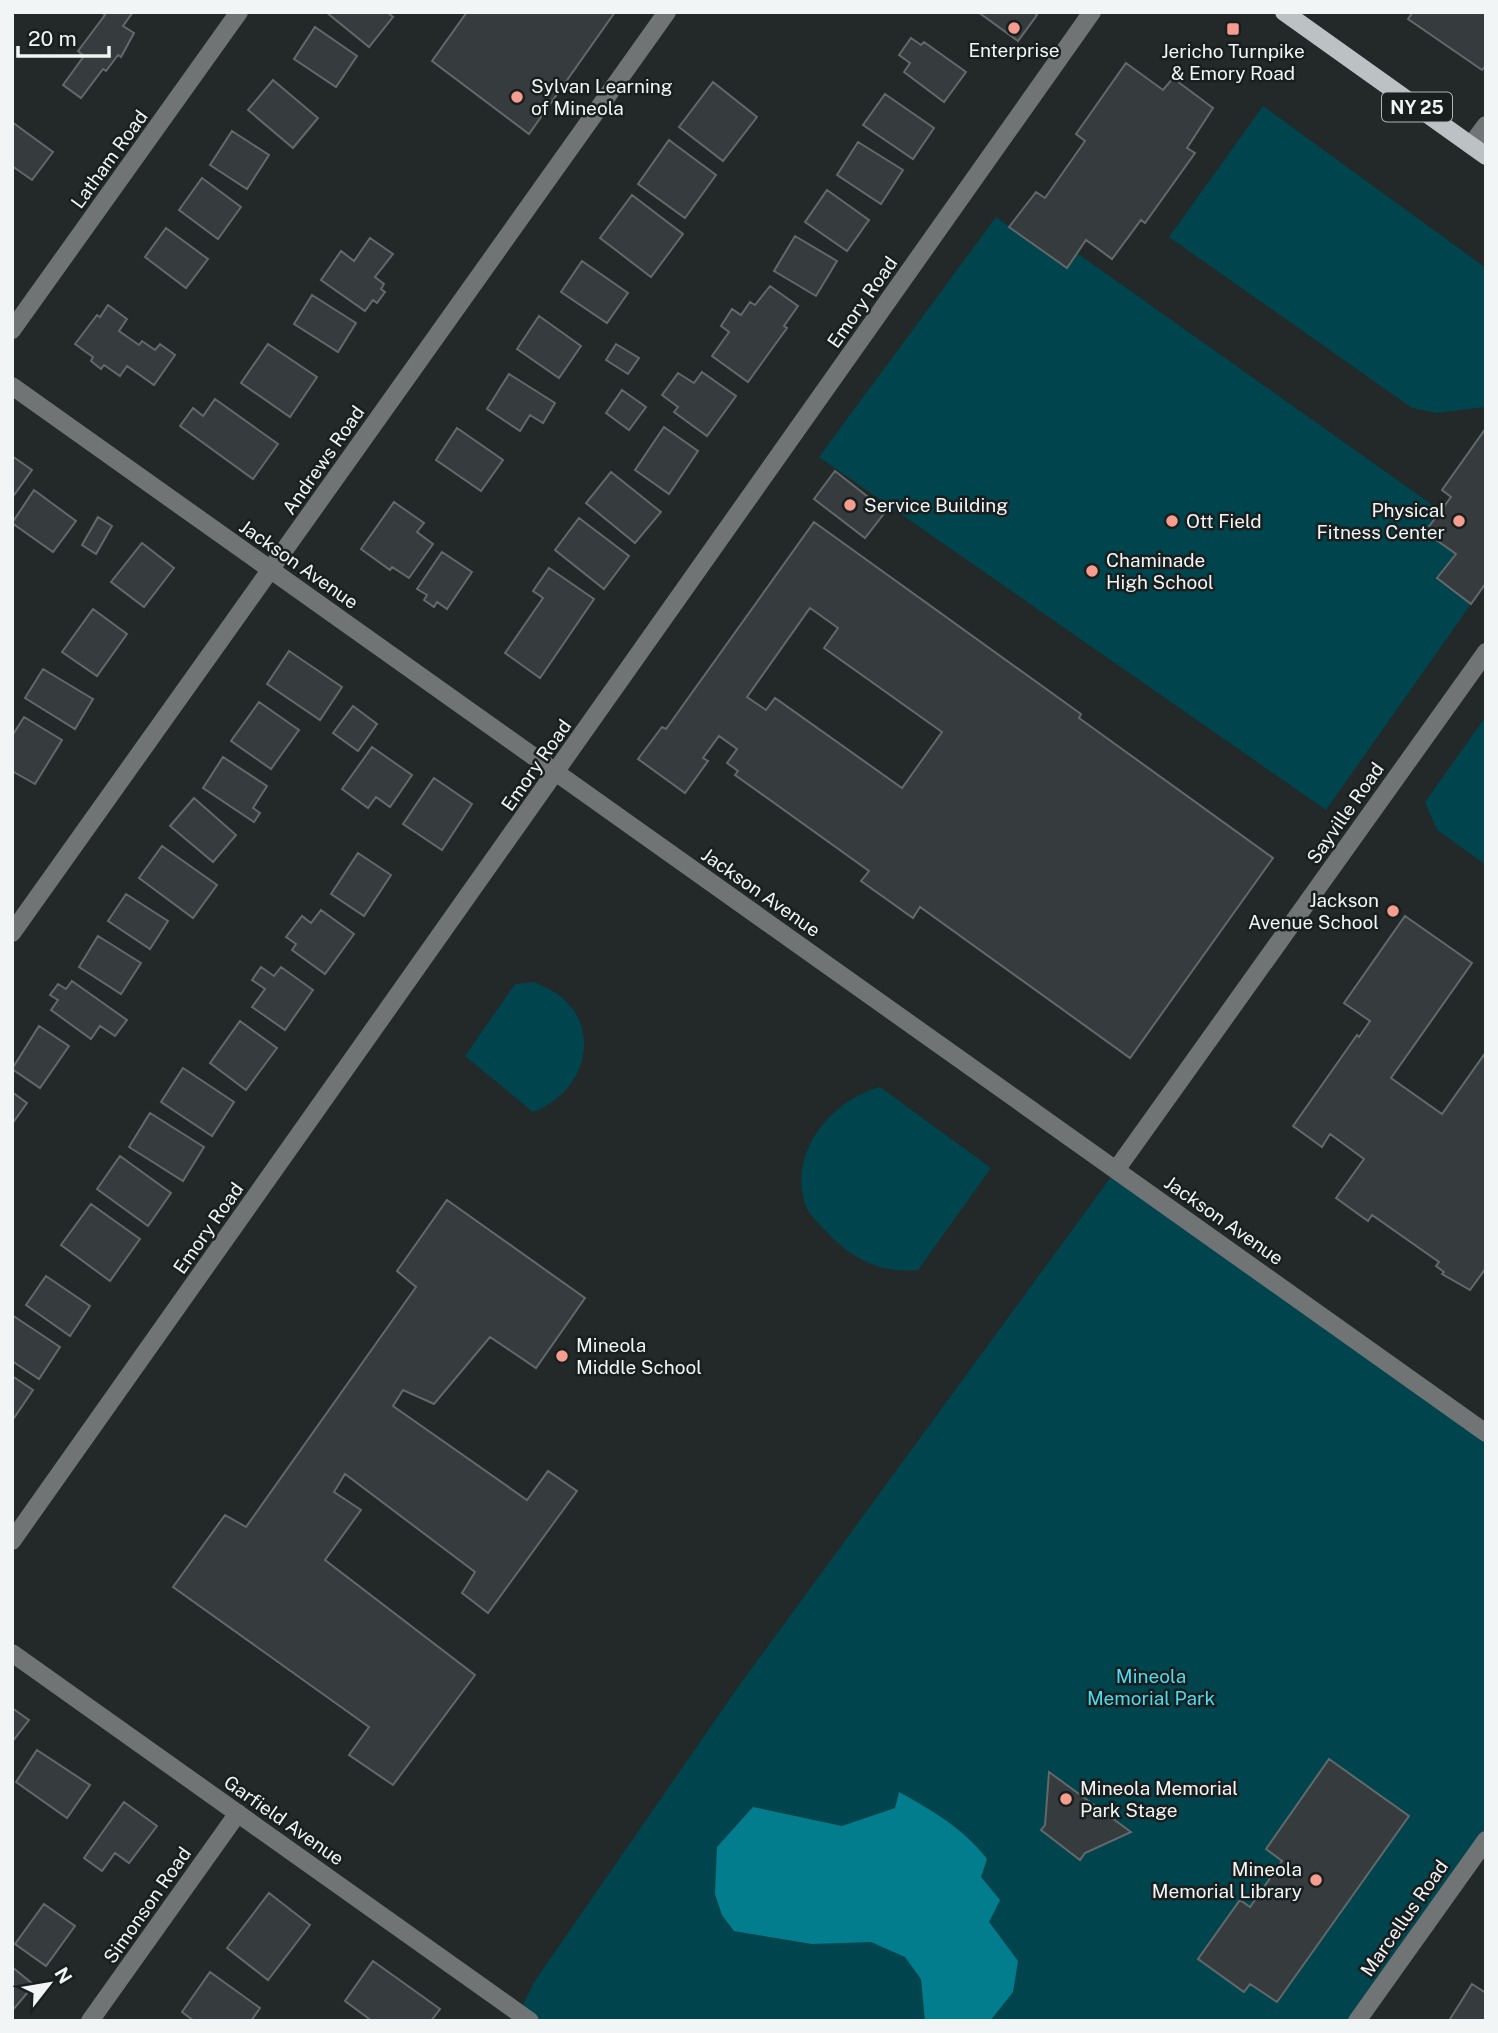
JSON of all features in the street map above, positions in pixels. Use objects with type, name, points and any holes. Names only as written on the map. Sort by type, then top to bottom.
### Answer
[{"type":"main road","name":"NY 25","points":[[1284,12],[1478,151]]},
{"type":"street","name":"Latham Road","points":[[12,330],[239,12]]},
{"type":"street","name":"Andrews Road","points":[[12,933],[667,12]]},
{"type":"street","name":"Emory Road","points":[[12,1541],[1092,12]]},
{"type":"street","points":[[1478,151],[1486,125]]},
{"type":"street","name":"Jackson Avenue","points":[[12,386],[1486,1433]]},
{"type":"street","name":"Sayville Road","points":[[1116,1170],[1486,652]]},
{"type":"street","name":"Garfield Avenue","points":[[12,1653],[521,2018]]},
{"type":"street","name":"Simonson Road","points":[[90,2021],[238,1813]]},
{"type":"street","name":"Marcellus Road","points":[[1357,2021],[1486,1840]]},
{"type":"green space","points":[[1263,106],[1486,268],[1486,407],[1436,413],[1412,408],[1169,237]]},
{"type":"green space","name":"Ott Field","points":[[996,217],[1066,267],[1077,253],[1441,511],[1425,532],[1456,554],[1437,578],[1471,604],[1326,810],[819,457]]},
{"type":"green space","points":[[1486,716],[1486,865],[1437,830],[1425,802]]},
{"type":"green space","points":[[535,982],[559,995],[573,1010],[581,1026],[584,1043],[582,1060],[565,1091],[533,1112],[465,1056],[515,984]]},
{"type":"green space","points":[[880,1087],[991,1168],[918,1270],[891,1269],[855,1256],[835,1240],[809,1212],[802,1189],[802,1169],[816,1133],[844,1104]]},
{"type":"green space","name":"Mineola Memorial Park","points":[[1116,1170],[1486,1433],[1486,1840],[1357,2021],[530,2021],[519,2013],[534,1982],[738,1687]]},
{"type":"shaded area","points":[[899,1792],[958,1829],[987,1859],[981,1877],[1000,1900],[989,1922],[1018,1961],[1013,1992],[990,2021],[925,2021],[921,1979],[905,1957],[871,1942],[812,1944],[734,1931],[722,1915],[715,1894],[717,1847],[753,1807],[842,1826],[895,1808]]},
{"type":"building","points":[[101,12],[133,12],[123,26],[134,33],[121,57],[118,55],[106,71],[103,69],[81,98],[63,85],[84,56],[78,51],[105,15]]},
{"type":"building","points":[[326,12],[387,12],[393,17],[369,47]]},
{"type":"building","name":"Sylvan Learning of Mineola","points":[[467,12],[615,12],[529,134],[432,61]]},
{"type":"building","name":"Enterprise","points":[[978,12],[1034,12],[1037,15],[1018,41]]},
{"type":"building","points":[[1413,12],[1486,12],[1486,65],[1482,70],[1408,19]]},
{"type":"building","points":[[315,27],[357,56],[336,87],[294,59]]},
{"type":"building","points":[[911,38],[921,45],[924,42],[966,72],[944,102],[904,72],[910,63],[899,55]]},
{"type":"building","points":[[1126,63],[1163,90],[1173,78],[1213,108],[1187,148],[1195,153],[1145,223],[1141,220],[1112,259],[1086,240],[1067,268],[1009,227],[1036,192],[1045,198],[1085,141],[1076,134]]},
{"type":"building","points":[[273,80],[318,118],[293,148],[248,110]]},
{"type":"building","points":[[713,82],[757,117],[723,161],[679,127]]},
{"type":"building","points":[[885,94],[934,128],[913,159],[863,125]]},
{"type":"building","points":[[12,122],[53,152],[32,180],[12,166]]},
{"type":"building","points":[[232,131],[269,155],[247,189],[210,165]]},
{"type":"building","points":[[669,140],[716,175],[685,218],[638,184]]},
{"type":"building","points":[[858,142],[903,170],[881,204],[837,175]]},
{"type":"building","points":[[202,178],[241,207],[218,239],[179,210]]},
{"type":"building","points":[[827,190],[869,220],[847,251],[805,222]]},
{"type":"building","points":[[632,195],[683,234],[651,277],[600,238]]},
{"type":"building","points":[[166,228],[208,259],[186,288],[145,257]]},
{"type":"building","points":[[795,236],[837,261],[816,296],[774,271]]},
{"type":"building","points":[[370,238],[393,254],[375,277],[384,284],[381,289],[385,292],[377,303],[373,300],[365,311],[321,280],[341,251],[354,261]]},
{"type":"building","points":[[582,261],[628,293],[607,323],[561,292]]},
{"type":"building","points":[[770,286],[798,306],[784,326],[787,328],[748,382],[712,356],[729,332],[721,326],[732,309],[741,315],[750,302],[755,305]]},
{"type":"building","points":[[312,295],[356,323],[338,352],[294,324]]},
{"type":"building","points":[[108,305],[127,319],[119,331],[139,345],[142,341],[155,350],[160,344],[175,355],[154,385],[127,366],[120,376],[104,365],[101,369],[91,361],[93,357],[75,344]]},
{"type":"building","points":[[539,316],[581,346],[559,378],[517,349]]},
{"type":"building","points":[[268,344],[317,377],[290,417],[241,383]]},
{"type":"building","points":[[616,344],[639,358],[628,374],[606,360]]},
{"type":"building","points":[[702,372],[736,396],[707,436],[674,412],[678,407],[662,395],[678,373],[694,383]]},
{"type":"building","points":[[509,374],[555,403],[543,423],[530,415],[520,431],[487,409]]},
{"type":"building","points":[[622,390],[646,407],[629,430],[606,413]]},
{"type":"building","points":[[215,399],[278,444],[253,479],[180,426],[193,408],[203,416]]},
{"type":"building","points":[[664,427],[698,451],[669,494],[635,470]]},
{"type":"building","points":[[457,428],[503,460],[481,491],[436,460]]},
{"type":"building","name":"Physical Fitness Center","points":[[1486,428],[1486,583],[1471,604],[1437,578],[1456,554],[1425,532],[1451,497],[1442,490]]},
{"type":"building","points":[[12,456],[32,470],[12,498]]},
{"type":"building","name":"Service Building","points":[[835,471],[886,511],[865,538],[814,499]]},
{"type":"building","points":[[611,472],[661,512],[635,543],[586,503]]},
{"type":"building","points":[[34,490],[76,521],[53,552],[12,523]]},
{"type":"building","points":[[394,502],[424,523],[417,532],[433,544],[409,578],[392,567],[390,570],[361,549]]},
{"type":"building","points":[[98,517],[112,526],[96,554],[82,545]]},
{"type":"building","points":[[579,518],[629,556],[604,589],[555,550]]},
{"type":"building","points":[[814,522],[1081,714],[1079,718],[1273,858],[1130,1058],[920,907],[913,918],[861,881],[869,871],[735,775],[738,771],[727,763],[737,749],[719,736],[703,758],[708,761],[685,793],[638,759],[662,727],[666,729]],"holes":[[[810,608],[838,628],[824,648],[942,732],[902,788],[775,698],[766,710],[747,697]]]},
{"type":"building","points":[[142,543],[174,568],[144,607],[111,582]]},
{"type":"building","points":[[442,552],[472,572],[447,609],[437,602],[434,607],[424,600],[427,595],[417,589]]},
{"type":"building","points":[[549,568],[594,599],[540,678],[505,653],[543,598],[533,591]]},
{"type":"building","points":[[93,609],[127,634],[97,676],[62,652]]},
{"type":"building","points":[[289,651],[342,687],[320,720],[267,684]]},
{"type":"building","points":[[43,669],[93,699],[75,729],[25,698]]},
{"type":"building","points":[[259,702],[299,730],[271,769],[231,741]]},
{"type":"building","points":[[353,706],[377,724],[358,751],[333,733]]},
{"type":"building","points":[[24,717],[62,740],[35,784],[12,771],[12,736]]},
{"type":"building","points":[[372,747],[412,775],[390,807],[376,797],[368,808],[342,789]]},
{"type":"building","points":[[223,757],[267,786],[253,808],[260,813],[254,822],[203,788]]},
{"type":"building","points":[[434,778],[472,804],[442,850],[403,824]]},
{"type":"building","points":[[194,798],[236,835],[213,862],[170,826]]},
{"type":"building","points":[[162,846],[217,885],[193,918],[139,878]]},
{"type":"building","points":[[358,853],[391,875],[364,916],[331,894]]},
{"type":"building","points":[[126,894],[168,921],[150,949],[108,921]]},
{"type":"building","points":[[321,910],[354,934],[325,974],[292,950],[296,944],[286,937],[302,916],[311,923]]},
{"type":"building","points":[[1405,916],[1472,963],[1391,1078],[1442,1114],[1486,1052],[1486,1268],[1470,1290],[1442,1274],[1444,1272],[1436,1266],[1439,1262],[1372,1215],[1368,1221],[1336,1198],[1364,1159],[1330,1134],[1322,1147],[1293,1126],[1357,1035],[1359,1037],[1370,1021],[1344,1003]]},
{"type":"building","points":[[98,936],[141,963],[121,994],[79,967]]},
{"type":"building","points":[[261,967],[274,976],[281,967],[313,990],[285,1030],[252,1007],[265,989],[252,980]]},
{"type":"building","points":[[72,981],[127,1020],[115,1036],[100,1026],[91,1039],[51,1010],[58,1000],[50,995],[58,984],[66,989]]},
{"type":"building","points":[[240,1021],[277,1048],[246,1090],[210,1063]]},
{"type":"building","points":[[39,1026],[69,1046],[40,1088],[12,1069]]},
{"type":"building","points":[[183,1068],[234,1102],[212,1136],[161,1102]]},
{"type":"building","points":[[12,1092],[27,1103],[12,1124]]},
{"type":"building","points":[[150,1113],[204,1147],[183,1181],[129,1147]]},
{"type":"building","points":[[120,1156],[171,1193],[148,1226],[97,1189]]},
{"type":"building","points":[[447,1200],[585,1298],[536,1368],[490,1337],[434,1404],[403,1390],[393,1406],[527,1500],[548,1471],[577,1491],[488,1613],[462,1593],[475,1572],[345,1474],[334,1492],[361,1510],[325,1560],[475,1675],[393,1785],[349,1755],[369,1727],[173,1587],[225,1515],[246,1527],[416,1287],[397,1271]]},
{"type":"building","points":[[91,1204],[140,1239],[110,1281],[61,1245]]},
{"type":"building","points":[[46,1276],[90,1306],[70,1336],[26,1305]]},
{"type":"building","points":[[12,1315],[60,1347],[39,1379],[12,1361]]},
{"type":"building","points":[[12,1376],[33,1390],[12,1421]]},
{"type":"building","points":[[12,1708],[29,1720],[12,1742]]},
{"type":"building","points":[[37,1750],[90,1785],[67,1818],[16,1782]]},
{"type":"building","name":"Mineola Memorial Library","points":[[1329,1759],[1409,1816],[1277,2002],[1250,1984],[1244,1992],[1198,1959],[1240,1900],[1250,1907],[1282,1861],[1266,1849]]},
{"type":"building","name":"Mineola Memorial Park Stage","points":[[1049,1772],[1131,1832],[1085,1853],[1080,1860],[1041,1830],[1045,1825]]},
{"type":"building","points":[[124,1802],[157,1826],[129,1863],[115,1853],[102,1871],[84,1858]]},
{"type":"building","points":[[269,1893],[310,1925],[268,1980],[227,1948]]},
{"type":"building","points":[[44,1904],[75,1926],[46,1966],[15,1944]]},
{"type":"building","points":[[373,1961],[440,2009],[431,2021],[372,2021],[345,2001]]},
{"type":"building","points":[[12,1967],[34,1985],[12,2011]]},
{"type":"building","points":[[210,1972],[260,2008],[251,2021],[194,2021],[182,2012]]},
{"type":"building","points":[[1472,1984],[1486,1993],[1486,2021],[1452,2021],[1450,2019]]},
{"type":"place","name":"Enterprise","points":[[1014,28]]},
{"type":"place","name":"Jericho Turnpike & Emory Road","points":[[1233,29]]},
{"type":"place","name":"Sylvan Learning of Mineola","points":[[517,97]]},
{"type":"place","name":"Service Building","points":[[850,505]]},
{"type":"place","name":"Ott Field","points":[[1172,521]]},
{"type":"place","name":"Physical Fitness Center","points":[[1459,521]]},
{"type":"place","name":"Chaminade High School","points":[[1092,571]]},
{"type":"place","name":"Jackson Avenue School","points":[[1393,911]]},
{"type":"place","name":"Mineola Middle School","points":[[562,1356]]},
{"type":"place","name":"Mineola Memorial Park Stage","points":[[1066,1799]]},
{"type":"place","name":"Mineola Memorial Library","points":[[1316,1880]]}]
